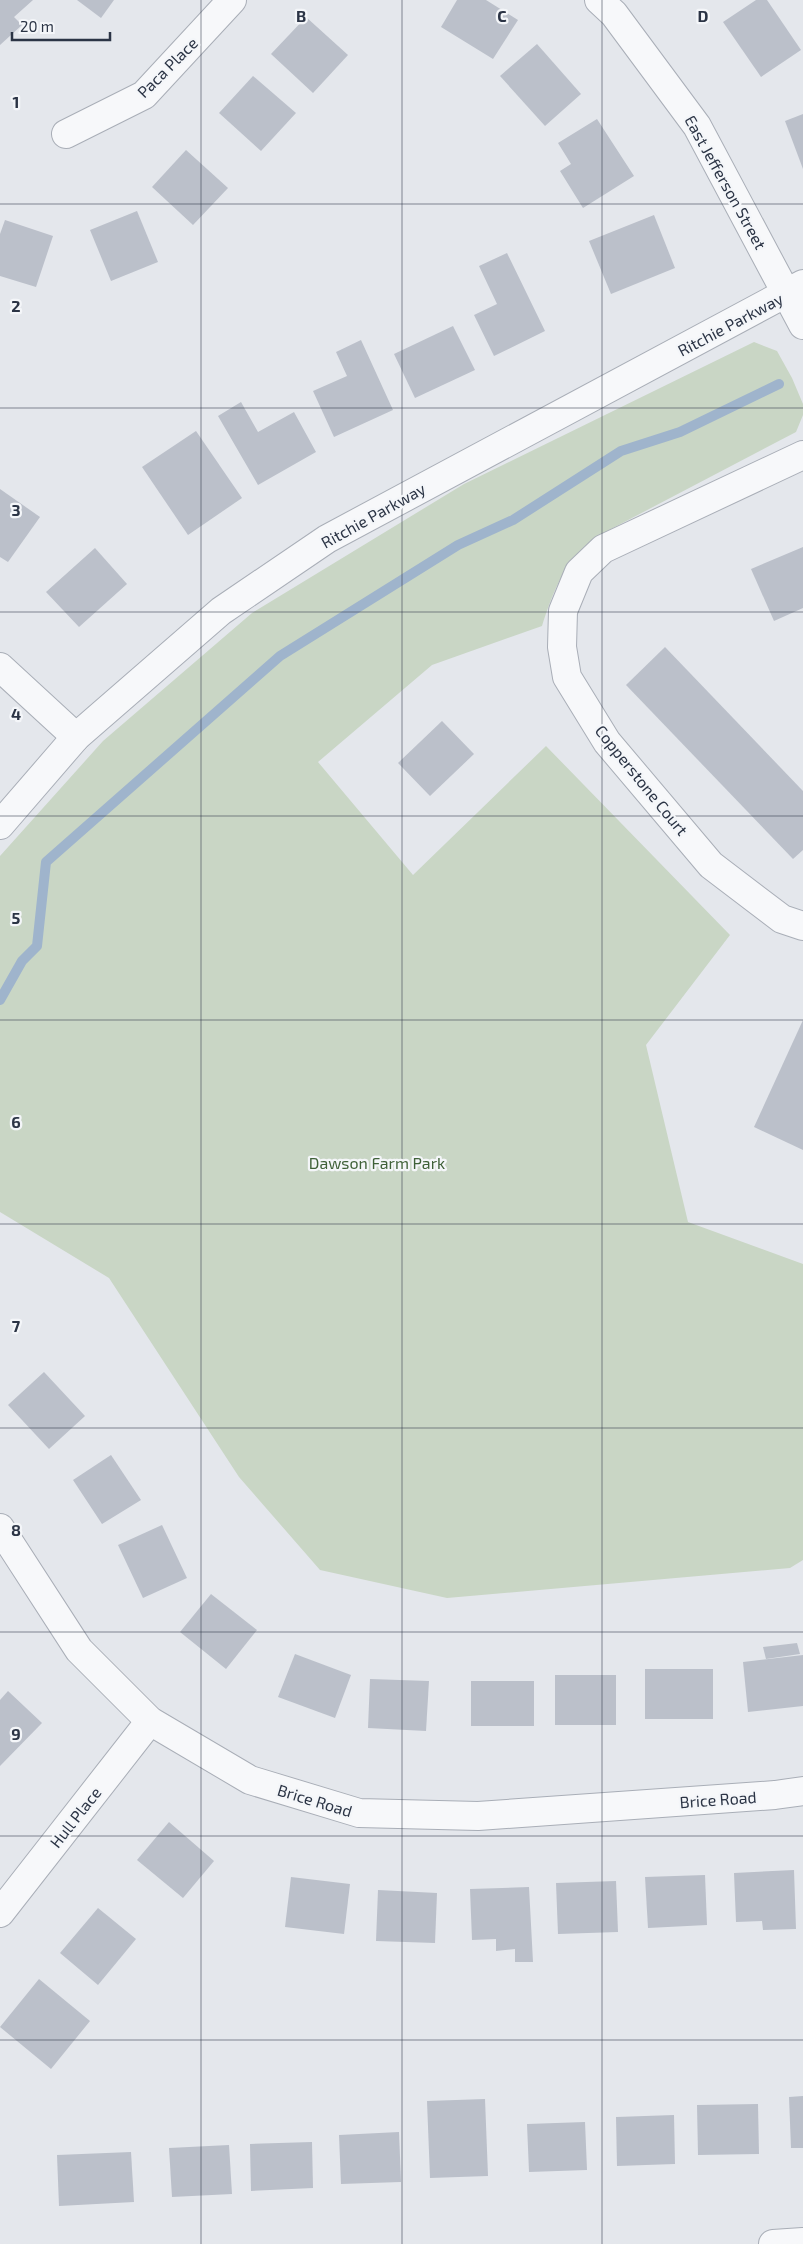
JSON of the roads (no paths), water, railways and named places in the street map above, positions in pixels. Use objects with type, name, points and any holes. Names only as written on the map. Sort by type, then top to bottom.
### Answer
[{"type":"street","name":"Paca Place","points":[[66,134],[144,95],[232,0]]},
{"type":"street","name":"East Jefferson Street","points":[[599,0],[614,14],[697,126],[795,288],[803,325]]},
{"type":"street","name":"Ritchie Parkway","points":[[0,825],[76,737],[221,611],[327,539],[795,288]]},
{"type":"street","name":"Copperstone Court","points":[[803,455],[603,550],[579,572],[563,611],[562,647],[567,677],[607,742],[711,865],[782,919],[803,926]]},
{"type":"street","points":[[0,667],[76,737]]},
{"type":"street","name":"Brice Road","points":[[0,1528],[79,1650],[150,1721],[250,1780],[359,1814],[478,1816],[775,1795],[803,1791]]},
{"type":"street","name":"Hull Place","points":[[0,1913],[150,1721]]},
{"type":"street","points":[[773,2244],[803,2242]]},
{"type":"waterway","points":[[0,1000],[22,961],[37,946],[46,862],[280,656],[458,545],[513,520],[621,451],[680,432],[779,384]]},
{"type":"park label","name":"Dawson Farm Park","points":[[377,1162]]}]
